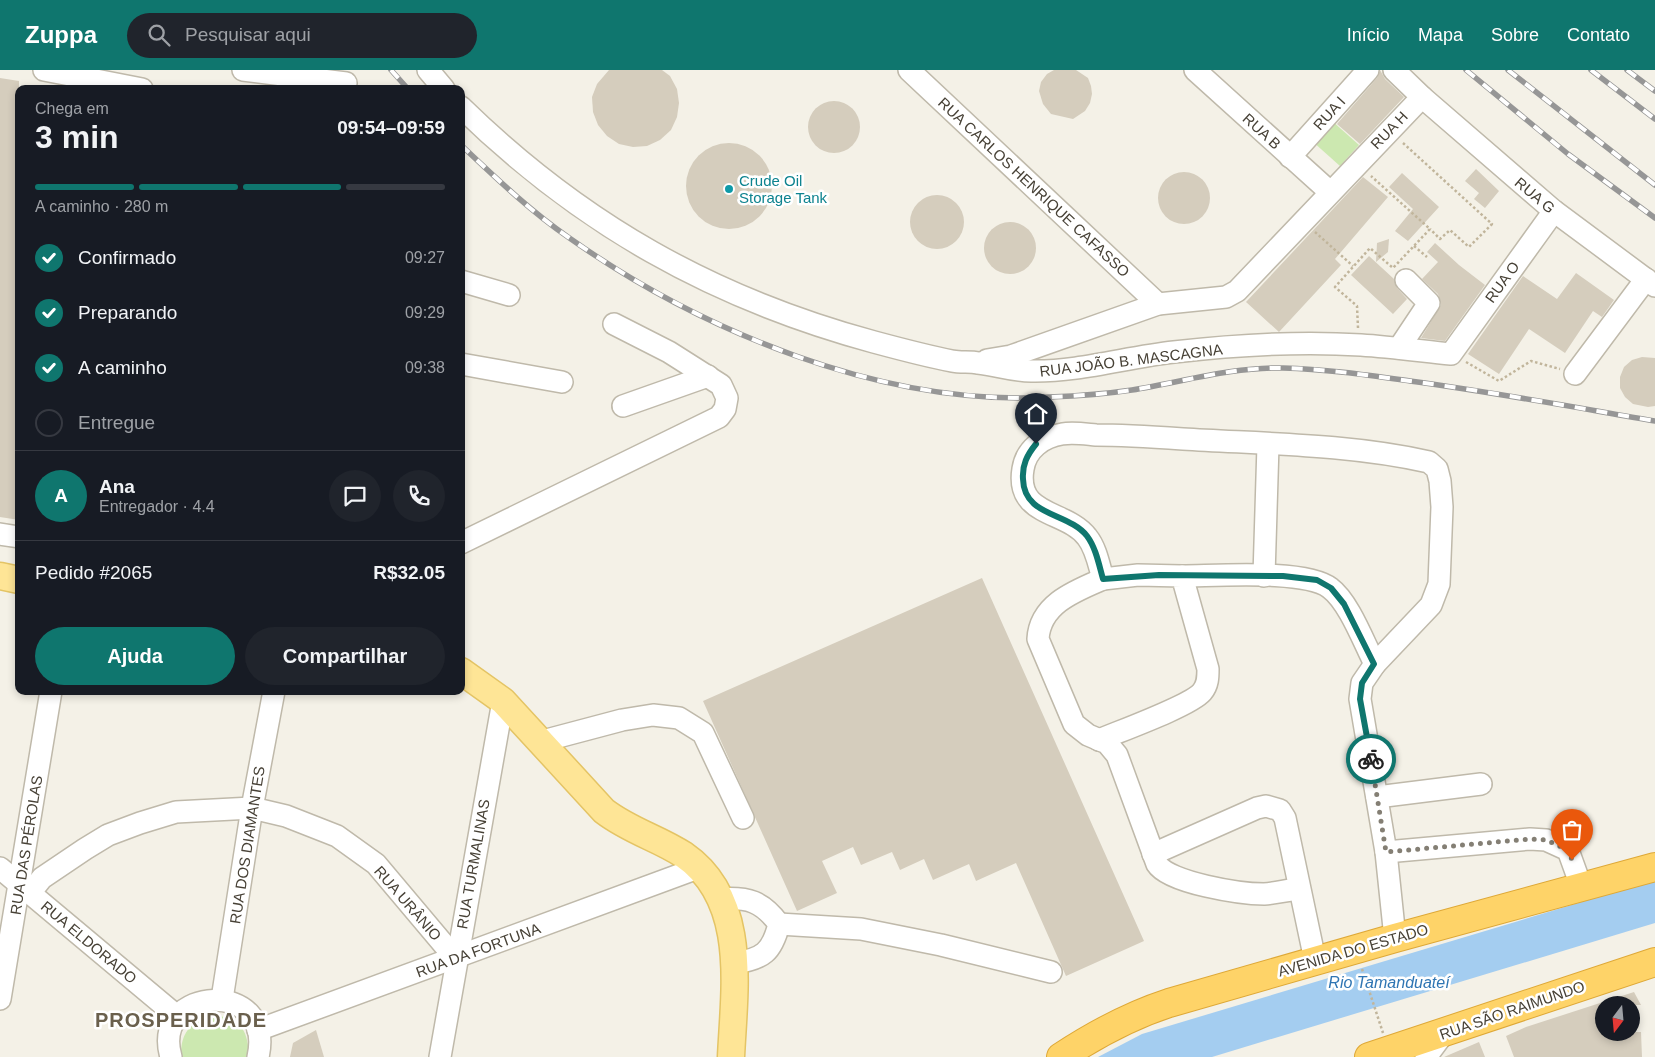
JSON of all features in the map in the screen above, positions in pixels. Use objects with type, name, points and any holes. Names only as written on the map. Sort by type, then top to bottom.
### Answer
[{"type":"highway","name":"AVENIDA DO ESTADO","points":[[1061,1057],[1102,1030],[1138,1013],[1315,960],[1655,867]]},
{"type":"highway","name":"RUA SÃO RAIMUNDO","points":[[1369,1057],[1655,962]]},
{"type":"main road","points":[[0,576],[15,579]]},
{"type":"main road","points":[[465,674],[503,701],[604,811],[623,825],[685,856],[710,881],[729,920],[735,963],[731,1057]]},
{"type":"street","points":[[44,70],[121,85]]},
{"type":"street","points":[[243,70],[346,84]]},
{"type":"street","points":[[428,70],[441,85]]},
{"type":"street","name":"RUA CARLOS HENRIQUE CAFASSO","points":[[910,70],[1158,304]]},
{"type":"street","name":"RUA B","points":[[1195,70],[1330,192]]},
{"type":"street","name":"RUA I","points":[[1290,157],[1368,70]]},
{"type":"street","points":[[1394,70],[1422,97]]},
{"type":"street","name":"RUA H","points":[[977,362],[1011,356],[1158,304],[1226,296],[1237,292],[1388,130],[1422,97]]},
{"type":"street","name":"RUA G","points":[[1422,97],[1554,211],[1650,283]]},
{"type":"street","name":"RUA JOÃO B. MASCAGNA","points":[[465,110],[504,148],[566,196],[636,244],[716,285],[784,315],[930,357],[956,362],[977,362],[1030,372],[1063,369],[1176,352],[1272,345],[1359,345],[1451,354]]},
{"type":"street","name":"RUA O","points":[[1451,354],[1554,211]]},
{"type":"street","points":[[1399,348],[1429,303],[1406,280]]},
{"type":"street","points":[[465,282],[509,295]]},
{"type":"street","points":[[1575,374],[1650,283]]},
{"type":"street","points":[[465,541],[719,417],[725,410],[727,398],[722,385],[669,352],[614,324]]},
{"type":"street","points":[[465,365],[562,382]]},
{"type":"street","points":[[623,406],[708,376]]},
{"type":"street","points":[[1103,579],[1088,537],[1079,528],[1033,505],[1023,489],[1022,469],[1028,454],[1036,444],[1063,434],[1138,436],[1268,445],[1415,459],[1429,462],[1437,469],[1442,507],[1439,584],[1436,596],[1431,605],[1374,664],[1362,683],[1360,699],[1386,852],[1395,938]]},
{"type":"street","points":[[1264,576],[1268,445]]},
{"type":"street","points":[[0,534],[15,536]]},
{"type":"street","points":[[1299,889],[1265,894],[1247,893],[1167,874],[1159,868],[1117,755],[1113,748],[1080,730],[1074,724],[1038,639],[1038,629],[1049,610],[1063,599],[1103,579],[1138,575],[1264,576],[1317,580],[1331,588],[1344,604],[1374,664]]},
{"type":"street","points":[[1099,740],[1186,703],[1202,692],[1206,686],[1208,669],[1182,576]]},
{"type":"street","name":"RUA DAS PÉROLAS","points":[[0,999],[25,888],[50,695]]},
{"type":"street","name":"RUA DOS DIAMANTES","points":[[222,999],[252,808],[273,695]]},
{"type":"street","name":"RUA TURMALINAS","points":[[440,1057],[503,701]]},
{"type":"street","points":[[539,742],[622,720],[653,715],[679,718],[703,733],[743,818]]},
{"type":"street","points":[[1377,797],[1481,784]]},
{"type":"street","points":[[1153,854],[1257,808],[1274,807],[1280,810],[1285,818],[1315,960]]},
{"type":"street","name":"RUA URÂNIO","points":[[25,888],[108,836],[140,822],[176,812],[252,808],[286,816],[337,836],[376,864],[456,959]]},
{"type":"street","points":[[1386,852],[1530,839],[1546,840],[1568,850],[1581,886]]},
{"type":"street","name":"RUA ELDORADO","points":[[0,868],[178,1017]]},
{"type":"street","name":"RUA DA FORTUNA","points":[[258,1030],[456,959],[698,868]]},
{"type":"street","points":[[720,899],[744,898],[755,902],[769,910],[780,924],[861,929],[942,945],[1051,972]]},
{"type":"street","points":[[735,963],[750,961],[764,955],[775,942],[780,924]]},
{"type":"street","points":[[171,1057],[169,1039],[178,1017],[197,1002],[222,999],[245,1010],[258,1030],[261,1046],[258,1057]]},
{"type":"street","points":[[1426,1057],[1443,1034]]},
{"type":"path","points":[[1357,163],[1440,239],[1450,230],[1469,247],[1492,224],[1388,130]]},
{"type":"path","points":[[1303,220],[1353,266]]},
{"type":"path","points":[[1359,345],[1358,306],[1335,287],[1370,248],[1393,268],[1430,229]]},
{"type":"path","points":[[1414,246],[1426,257]]},
{"type":"path","points":[[1451,354],[1499,381],[1531,361],[1575,374]]},
{"type":"path","points":[[1362,966],[1378,1017]]},
{"type":"green space","points":[[1331,120],[1359,145],[1340,166],[1312,141]]},
{"type":"green space","points":[[213,1015],[230,1019],[241,1027],[247,1039],[249,1057],[181,1057],[182,1042],[188,1030],[198,1021]]},
{"type":"water","name":"Rio Tamanduateí","points":[[1655,880],[1655,923],[1212,1057],[1098,1057],[1142,1034]]},
{"type":"building","points":[[609,70],[662,70],[670,76],[677,89],[679,103],[677,117],[671,130],[660,140],[647,146],[633,147],[619,144],[607,136],[598,125],[593,112],[592,97],[597,84]]},
{"type":"building","points":[[1054,70],[1076,70],[1088,78],[1092,94],[1090,103],[1085,111],[1073,119],[1051,114],[1043,104],[1039,91],[1041,82],[1047,74]]},
{"type":"building","points":[[1380,70],[1385,79],[1404,97],[1360,144],[1337,124],[1377,78]]},
{"type":"building","points":[[0,78],[19,81],[19,85],[15,85],[15,519],[0,517]]},
{"type":"building","points":[[834,101],[848,105],[856,113],[860,127],[856,141],[848,149],[834,153],[820,149],[812,141],[808,127],[812,113],[820,105]]},
{"type":"building","name":"Crude Oil Storage Tank","points":[[729,143],[746,146],[760,155],[769,169],[772,186],[769,203],[760,217],[746,226],[729,229],[712,226],[698,217],[689,203],[686,186],[689,169],[698,155],[712,146]]},
{"type":"building","points":[[1476,169],[1499,191],[1485,208],[1474,199],[1479,193],[1465,181]]},
{"type":"building","points":[[1179,172],[1189,172],[1203,179],[1210,193],[1210,203],[1203,217],[1189,224],[1179,224],[1169,220],[1162,213],[1158,203],[1158,193],[1162,183],[1169,176]]},
{"type":"building","points":[[1402,173],[1439,207],[1408,241],[1395,231],[1413,209],[1389,187]]},
{"type":"building","points":[[1363,177],[1388,197],[1335,259],[1341,265],[1279,332],[1246,302]]},
{"type":"building","points":[[937,195],[947,197],[956,203],[962,212],[964,222],[962,232],[956,241],[947,247],[937,249],[927,247],[918,241],[912,232],[910,222],[912,212],[918,203],[927,197]]},
{"type":"building","points":[[1005,222],[1015,222],[1029,229],[1036,243],[1036,253],[1029,267],[1015,274],[1005,274],[995,270],[988,263],[984,253],[984,243],[988,233],[995,226]]},
{"type":"building","points":[[1389,239],[1388,252],[1376,262],[1377,243]]},
{"type":"building","points":[[1435,243],[1485,285],[1445,341],[1421,338],[1441,305],[1438,294],[1422,279],[1438,262],[1427,252]]},
{"type":"building","points":[[1369,256],[1394,279],[1397,288],[1407,299],[1393,314],[1351,275]]},
{"type":"building","points":[[1576,273],[1614,300],[1602,317],[1593,311],[1565,353],[1529,329],[1499,374],[1468,354],[1523,276],[1557,299]]},
{"type":"building","points":[[1642,357],[1655,358],[1655,406],[1648,407],[1633,404],[1625,397],[1620,388],[1620,377],[1624,367],[1632,360]]},
{"type":"building","points":[[982,578],[1144,941],[1066,976],[1016,863],[976,881],[969,864],[933,880],[924,859],[900,870],[892,852],[861,865],[853,847],[822,861],[837,893],[797,911],[703,701]]},
{"type":"building","points":[[1634,992],[1636,996],[1622,996]]},
{"type":"building","points":[[1595,1005],[1595,1041],[1640,1041],[1641,1032],[1642,1057],[1514,1057],[1506,1036],[1526,1027]]},
{"type":"building","points":[[316,1030],[324,1057],[290,1057],[293,1043]]},
{"type":"building","points":[[1479,1042],[1485,1057],[1444,1057]]},
{"type":"railway","points":[[391,70],[404,85]]},
{"type":"railway","points":[[1466,70],[1568,154],[1655,218]]},
{"type":"railway","points":[[1508,70],[1655,185]]},
{"type":"railway","points":[[1591,70],[1655,119]]},
{"type":"railway","points":[[1627,70],[1655,91]]},
{"type":"railway","points":[[465,149],[540,216],[620,271],[676,303],[735,332],[796,356],[859,376],[923,389],[986,397],[1049,397],[1132,390],[1244,370],[1283,368],[1346,373],[1441,385],[1655,421]]},
{"type":"way so far","points":[[1371,759],[1386,852],[1530,839],[1546,840],[1560,845],[1568,850],[1572,860]]},
{"type":"place","name":"Crude Oil Storage Tank","points":[[729,189]]},
{"type":"district","name":"PROSPERIDADE","points":[[181,1020]]},
{"type":"route","points":[[1036,444],[1028,454],[1022,469],[1023,489],[1033,505],[1079,528],[1088,537],[1103,579],[1138,575],[1283,576],[1317,580],[1331,588],[1344,604],[1374,664],[1362,683],[1360,699],[1371,759]]}]
